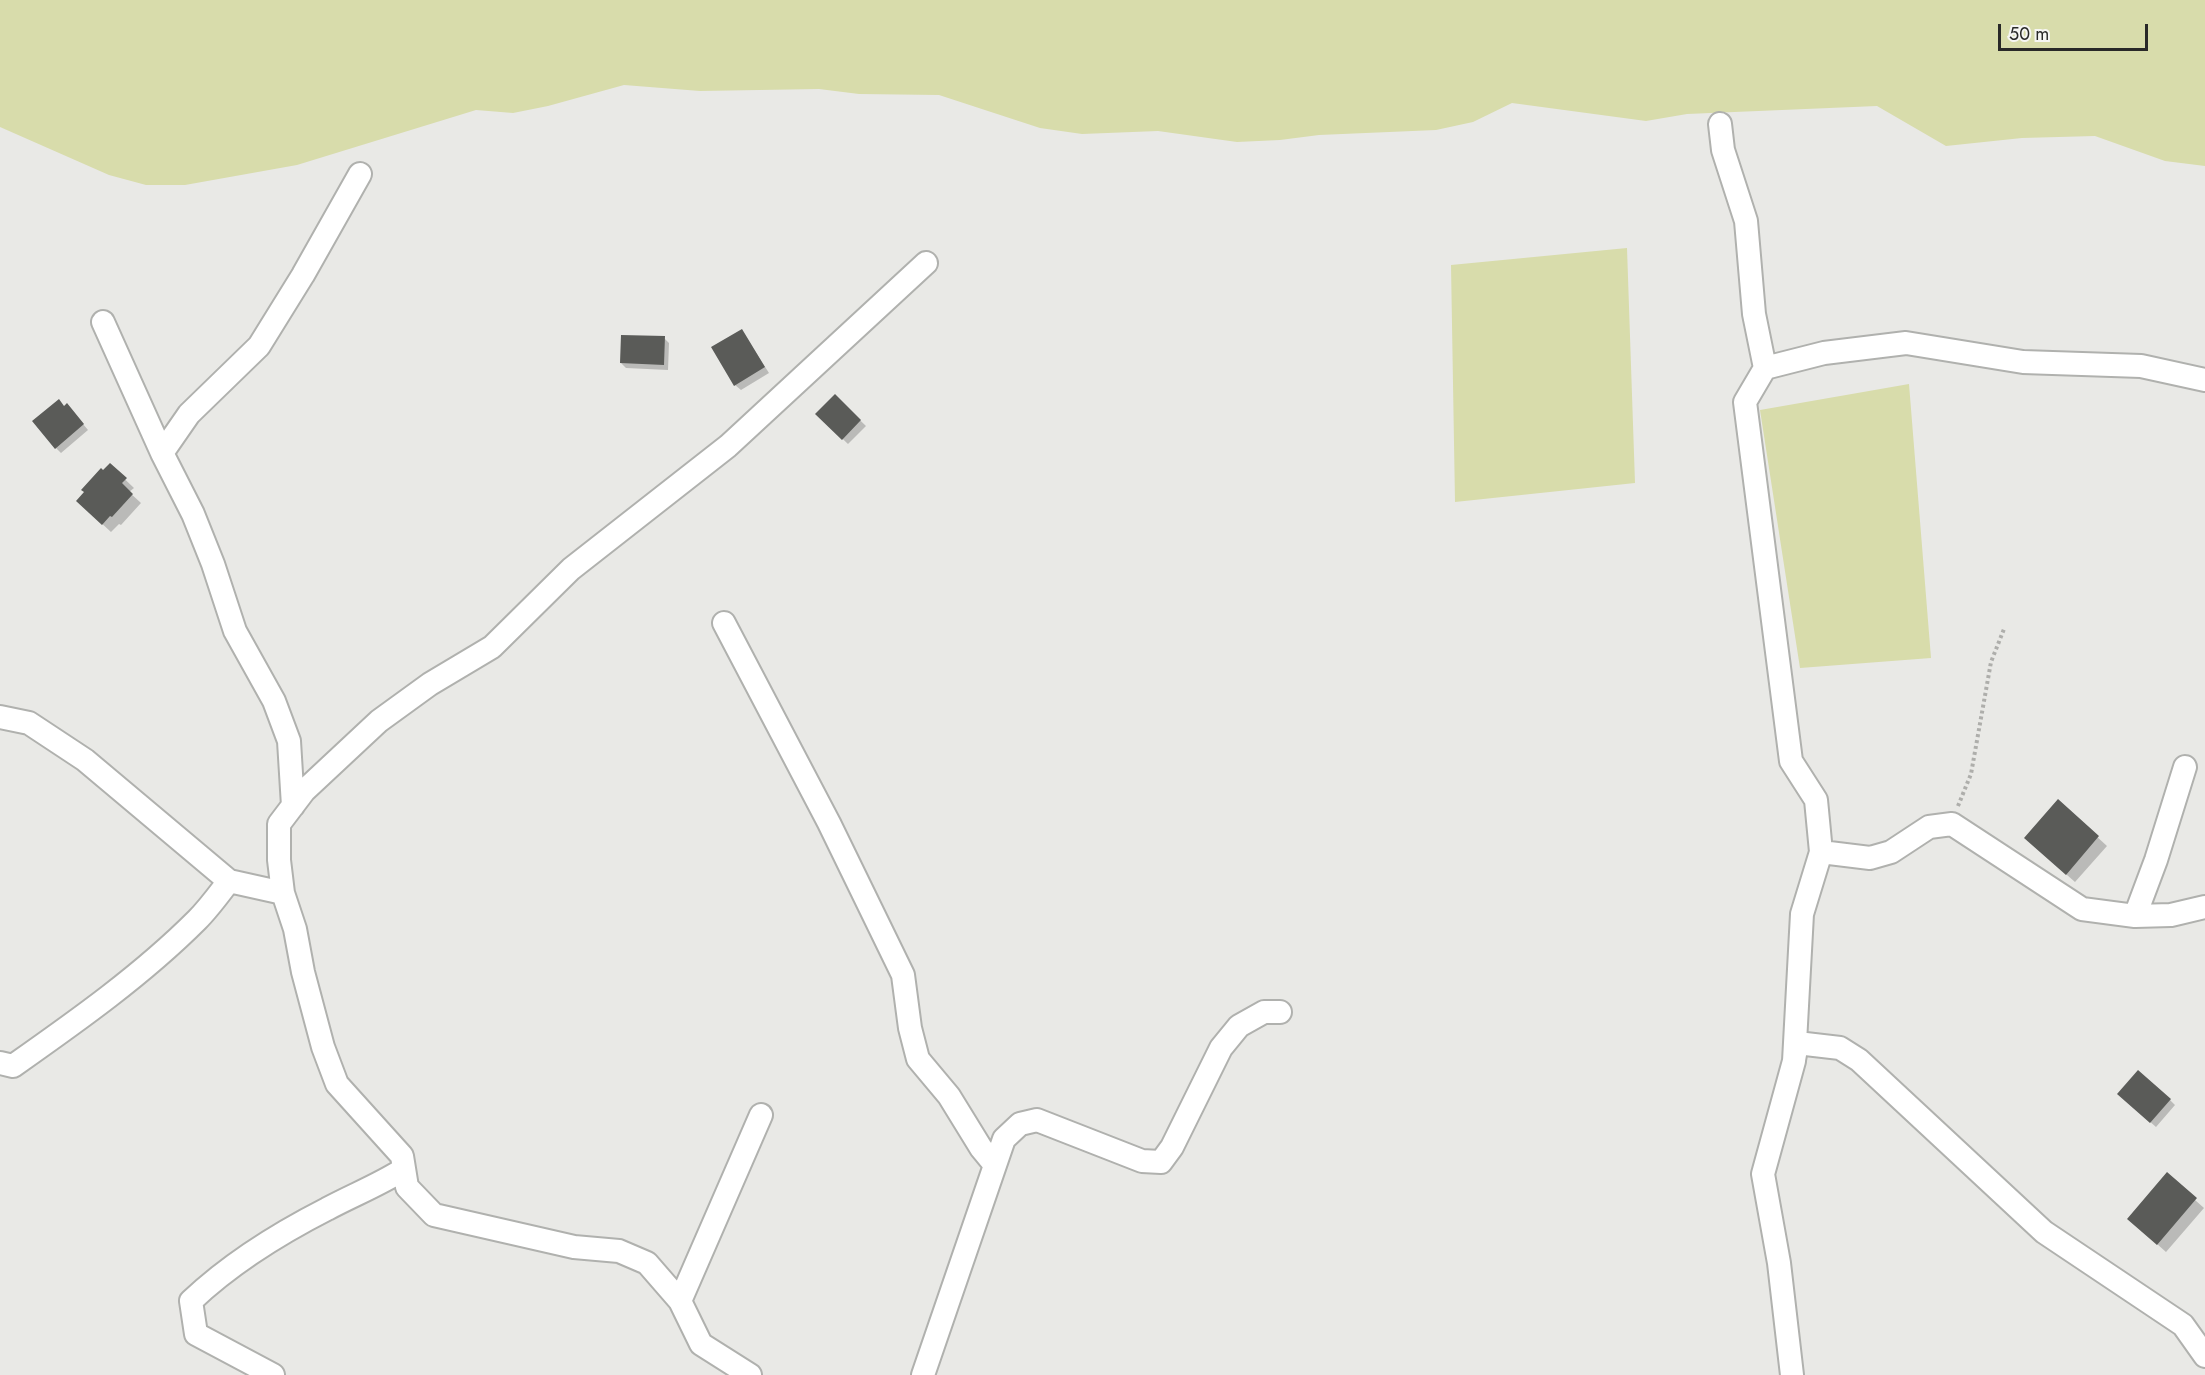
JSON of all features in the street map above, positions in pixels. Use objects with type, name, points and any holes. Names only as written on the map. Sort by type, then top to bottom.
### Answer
[{"type":"street","points":[[1720,124],[1723,150],[1746,221],[1754,314],[1765,368],[1745,402],[1791,761],[1816,800],[1821,852],[1802,914],[1794,1061]]},
{"type":"street","points":[[162,453],[189,414],[259,346],[303,275],[360,174]]},
{"type":"street","points":[[750,1375],[701,1344],[680,1301],[647,1263],[619,1251],[574,1247],[434,1215],[407,1187],[402,1156],[337,1084],[314,1016],[295,929],[283,893],[279,860],[279,824],[304,791],[379,721],[430,684],[492,647],[571,568],[728,446],[926,263]]},
{"type":"street","points":[[104,321],[162,453],[193,514],[213,564],[235,631],[274,701],[289,741],[293,806]]},
{"type":"street","points":[[1765,368],[1824,353],[1906,343],[2023,362],[2141,366],[2205,380]]},
{"type":"street","points":[[724,623],[829,823],[903,975],[910,1028],[918,1059],[949,1096],[994,1165]]},
{"type":"street","points":[[0,717],[29,723],[85,760],[159,819],[229,880],[283,893]]},
{"type":"street","points":[[2134,916],[2156,860],[2185,767]]},
{"type":"street","points":[[1821,852],[1870,858],[1891,852],[1929,827],[1952,824],[2082,909],[2134,916],[2171,915],[2205,907]]},
{"type":"street","points":[[0,1064],[13,1066],[67,1028],[162,953],[199,918],[229,880]]},
{"type":"street","points":[[923,1375],[1004,1139],[1020,1124],[1037,1120],[1143,1161],[1161,1162],[1172,1147],[1221,1048],[1239,1026],[1264,1012],[1280,1012]]},
{"type":"street","points":[[1792,1375],[1779,1263],[1763,1174],[1797,1043],[1840,1048],[1859,1060],[2044,1232],[2183,1326],[2205,1356]]},
{"type":"street","points":[[680,1301],[761,1115]]},
{"type":"street","points":[[273,1375],[196,1334],[191,1301],[218,1276],[259,1248],[327,1209],[379,1185],[404,1169]]},
{"type":"path","points":[[1952,824],[1971,774],[1991,662],[2004,629]]},
{"type":"green space","points":[[0,0],[2205,0],[2205,166],[2165,161],[2095,136],[2022,138],[1946,146],[1877,106],[1687,114],[1646,121],[1512,103],[1473,122],[1436,130],[1319,135],[1237,142],[1158,131],[1082,134],[1040,128],[939,95],[859,94],[819,89],[700,91],[624,85],[513,113],[476,110],[297,165],[185,185],[146,185],[109,175],[0,127]]},
{"type":"green space","points":[[1627,248],[1635,483],[1455,502],[1451,265]]},
{"type":"green space","points":[[1909,384],[1931,658],[1800,668],[1760,410]]},
{"type":"building","points":[[742,329],[765,367],[734,386],[711,347]]},
{"type":"building","points":[[621,335],[665,336],[664,365],[620,363]]},
{"type":"building","points":[[835,394],[861,420],[842,440],[815,414]]},
{"type":"building","points":[[59,399],[64,406],[67,403],[84,424],[55,449],[32,421]]},
{"type":"building","points":[[110,463],[127,478],[122,483],[133,494],[102,525],[76,501],[84,492],[81,490],[101,468],[103,470]]},
{"type":"building","points":[[2058,799],[2099,836],[2066,875],[2024,838]]},
{"type":"building","points":[[2138,1070],[2171,1099],[2150,1123],[2117,1094]]},
{"type":"building","points":[[2167,1172],[2197,1198],[2157,1245],[2127,1219]]}]
